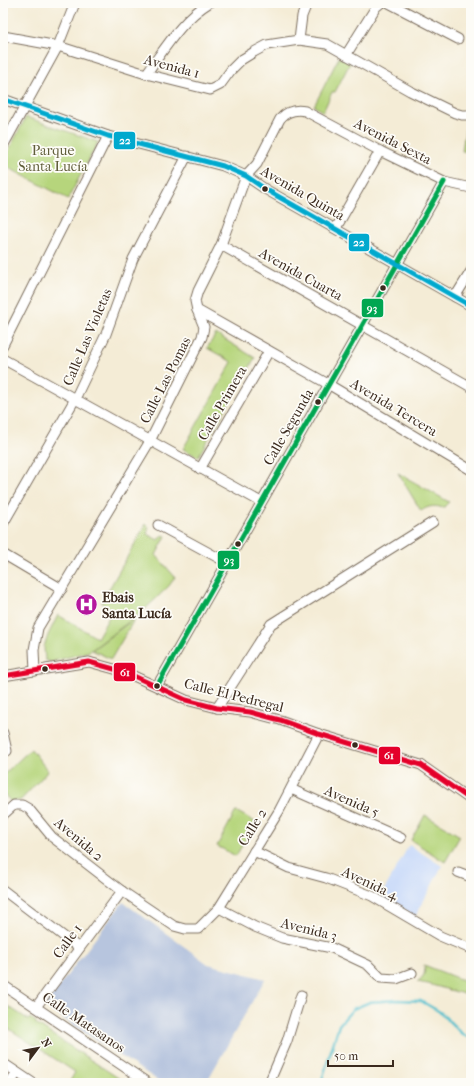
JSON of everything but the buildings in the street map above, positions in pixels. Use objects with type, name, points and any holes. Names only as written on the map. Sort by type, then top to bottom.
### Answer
[{"type":"street","points":[[3,146],[58,46],[75,3]]},
{"type":"street","points":[[146,74],[184,22],[209,3]]},
{"type":"street","points":[[389,3],[458,39]]},
{"type":"street","points":[[346,55],[376,7],[380,4]]},
{"type":"street","points":[[299,40],[302,16],[306,6]]},
{"type":"street","name":"Avenida 1","points":[[3,36],[58,46],[146,74],[210,90],[220,85],[231,70],[241,60],[268,46],[299,40],[327,44],[455,113],[471,115]]},
{"type":"street","name":"Avenida Quinta","points":[[3,99],[108,136],[223,166],[246,176],[471,306]]},
{"type":"street","name":"Calle Las Pomas","points":[[36,671],[34,650],[38,628],[150,441],[202,337],[204,326],[197,310],[195,300],[221,245],[246,176],[257,164],[280,119],[291,111],[299,109],[305,111]]},
{"type":"street","name":"Avenida Sexta","points":[[305,111],[380,151],[444,182],[471,188]]},
{"type":"street","points":[[3,345],[108,136]]},
{"type":"street","points":[[336,228],[380,151]]},
{"type":"street","name":"Calle Las Violetas","points":[[3,524],[76,399],[106,334],[133,259],[187,156]]},
{"type":"street","name":"Calle Segunda","points":[[156,686],[444,182]]},
{"type":"street","name":"Avenida Cuarta","points":[[221,245],[471,387]]},
{"type":"street","points":[[455,297],[471,271]]},
{"type":"street","name":"Avenida Tercera","points":[[197,310],[328,384],[471,470]]},
{"type":"street","name":"Calle Primera","points":[[200,469],[269,351]]},
{"type":"street","points":[[3,359],[261,502]]},
{"type":"street","points":[[217,708],[271,624],[433,522]]},
{"type":"street","points":[[158,525],[226,562]]},
{"type":"street","points":[[3,554],[62,589]]},
{"type":"street","name":"Calle El Pedregal","points":[[3,676],[89,662],[125,672],[186,700],[217,708],[250,712],[265,716],[421,765],[471,800]]},
{"type":"street","points":[[3,733],[8,751]]},
{"type":"street","name":"Calle 2","points":[[198,929],[219,908],[291,789],[319,734]]},
{"type":"street","name":"Avenida 5","points":[[291,789],[401,838]]},
{"type":"street","name":"Avenida 2","points":[[3,815],[14,805],[22,805],[52,837],[122,891],[174,926],[185,929],[198,929]]},
{"type":"street","name":"Avenida 4","points":[[254,851],[290,868],[326,878],[372,896],[440,936],[471,949]]},
{"type":"street","points":[[458,872],[471,877]]},
{"type":"street","points":[[3,890],[79,948]]},
{"type":"street","name":"Calle 1","points":[[36,1007],[122,891]]},
{"type":"street","name":"Avenida 3","points":[[219,908],[255,927],[282,938],[332,948],[368,965],[381,978],[396,979],[412,973]]},
{"type":"street","name":"Calle Matasanos","points":[[3,985],[148,1083]]},
{"type":"street","points":[[269,1083],[287,1041],[301,995]]},
{"type":"street","points":[[3,1063],[33,1083]]},
{"type":"street","points":[[10,1083],[17,1072]]},
{"type":"shaded area","points":[[409,845],[442,866],[415,917],[381,896]]},
{"type":"shaded area","points":[[123,902],[208,964],[265,979],[206,1083],[162,1083],[44,1006]]},
{"type":"green space","points":[[339,57],[350,63],[335,92],[332,92],[323,112],[314,106]]},
{"type":"green space","name":"Parque Santa Lucía","points":[[26,117],[98,142],[68,199],[3,165],[3,161]]},
{"type":"green space","points":[[466,125],[471,127],[471,152],[462,151]]},
{"type":"green space","points":[[216,334],[255,358],[198,457],[183,449],[232,362],[207,348]]},
{"type":"green space","points":[[398,473],[449,502],[443,508],[432,506],[421,511]]},
{"type":"green space","points":[[146,524],[149,527],[147,534],[158,540],[162,535],[166,536],[156,555],[175,577],[169,586],[143,611],[90,651],[51,662],[45,660],[44,647],[58,615],[97,638],[113,610],[101,603]]},
{"type":"green space","points":[[135,618],[111,659],[92,650]]},
{"type":"green space","points":[[31,749],[48,771],[21,800],[11,802],[3,793],[3,775]]},
{"type":"green space","points":[[236,811],[255,822],[236,856],[217,846]]},
{"type":"green space","points":[[425,815],[460,836],[445,862],[411,840]]},
{"type":"green space","points":[[424,965],[471,982],[471,996],[417,982],[424,975]]},
{"type":"green space","points":[[3,1003],[29,1020],[30,1018],[36,1022],[36,1024],[126,1083],[69,1083],[75,1072],[3,1025]]},
{"type":"waterway","points":[[321,1083],[339,1025],[353,1009],[370,1002],[396,1000],[421,1001],[440,1012],[463,1035],[471,1038]]},
{"type":"transit line","name":"22","points":[[3,99],[108,136],[223,166],[246,176],[265,189],[471,306]]},
{"type":"transit line","name":"93","points":[[157,686],[444,182]]},
{"type":"transit line","name":"61","points":[[3,676],[89,662],[125,672],[186,700],[217,708],[250,712],[280,720],[319,734],[421,765],[471,800]]},
{"type":"place","name":"Ebais Santa Lucía","points":[[87,605]]}]
